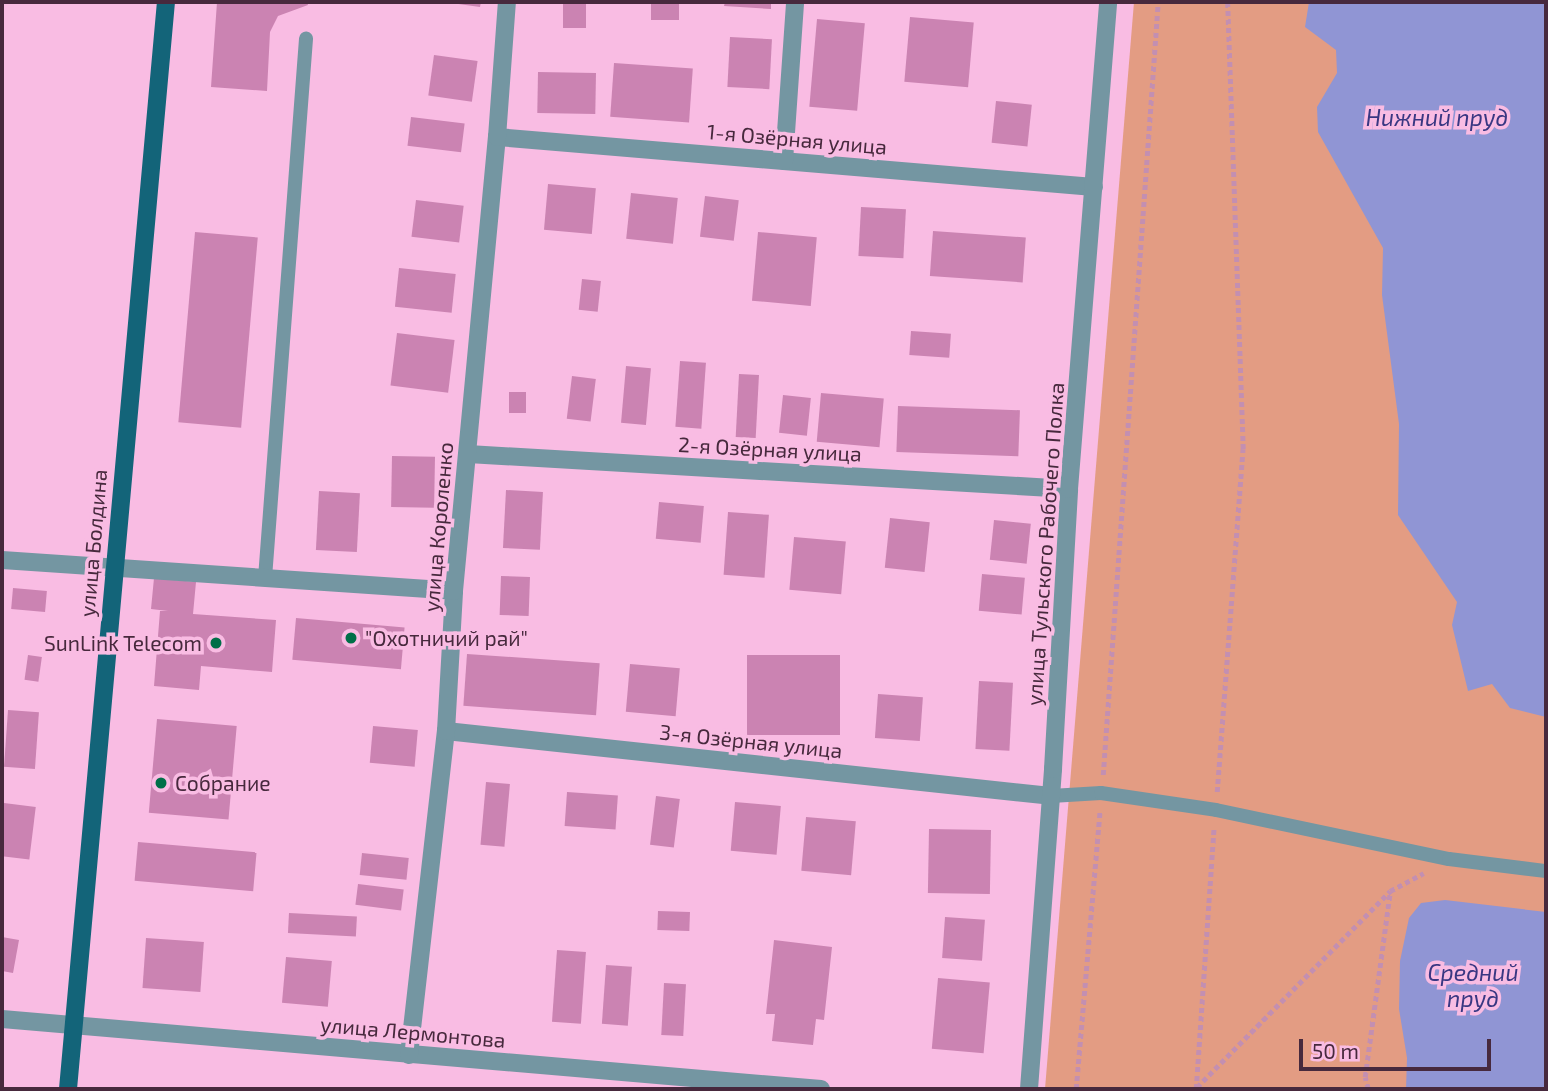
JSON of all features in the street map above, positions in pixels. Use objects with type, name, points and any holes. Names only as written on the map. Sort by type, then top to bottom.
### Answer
[{"type":"main road","name":"улица Болдина","points":[[68,1089],[166,2]]},
{"type":"street","name":"улица Короленко","points":[[409,1055],[446,731],[454,591],[507,2]]},
{"type":"street","points":[[784,161],[795,2]]},
{"type":"street","name":"улица Тульского Рабочего Полка","points":[[1029,1089],[1052,796],[1069,489],[1108,2]]},
{"type":"street","name":"1-я Озёрная улица","points":[[497,136],[1094,187]]},
{"type":"street","name":"2-я Озёрная улица","points":[[468,454],[1069,489]]},
{"type":"street","points":[[2,560],[454,591]]},
{"type":"street","name":"3-я Озёрная улица","points":[[446,731],[1052,796]]},
{"type":"street","name":"улица Лермонтова","points":[[2,1020],[704,1084],[821,1089]]},
{"type":"lane","points":[[264,578],[306,39]]},
{"type":"lane","points":[[1052,796],[1101,793],[1216,810],[1449,859],[1546,871]]},
{"type":"path","points":[[1076,1089],[1101,793],[1158,2]]},
{"type":"path","points":[[1196,1089],[1243,449],[1227,2]]},
{"type":"path","points":[[1196,1089],[1390,891],[1449,859]]},
{"type":"path","points":[[1368,1089],[1365,1077],[1390,891]]},
{"type":"shaded area","points":[[1134,2],[1546,2],[1546,1089],[1045,1089]]},
{"type":"water","name":"Нижний пруд","points":[[1309,2],[1546,2],[1546,717],[1510,708],[1492,684],[1468,691],[1452,625],[1457,602],[1398,515],[1399,424],[1382,295],[1383,248],[1318,132],[1317,107],[1337,73],[1336,50],[1305,27]]},
{"type":"water","name":"Средний пруд","points":[[1445,900],[1546,912],[1546,1089],[1406,1089],[1407,1058],[1399,1009],[1400,961],[1409,918],[1421,903]]},
{"type":"building","points":[[217,2],[307,2],[308,5],[278,16],[270,32],[267,91],[211,87]]},
{"type":"building","points":[[444,2],[481,2],[480,7]]},
{"type":"building","points":[[563,2],[586,2],[586,28],[563,28]]},
{"type":"building","points":[[651,2],[679,2],[679,20],[651,20]]},
{"type":"building","points":[[725,2],[771,2],[771,9],[724,6]]},
{"type":"building","points":[[910,17],[974,23],[968,87],[904,82]]},
{"type":"building","points":[[817,19],[865,23],[857,111],[809,107]]},
{"type":"building","points":[[730,37],[772,39],[769,89],[727,87]]},
{"type":"building","points":[[434,55],[478,61],[472,102],[428,96]]},
{"type":"building","points":[[614,63],[693,69],[689,122],[610,117]]},
{"type":"building","points":[[538,72],[596,73],[595,114],[537,113]]},
{"type":"building","points":[[996,101],[1032,105],[1027,147],[992,143]]},
{"type":"building","points":[[411,117],[465,124],[461,152],[407,146]]},
{"type":"building","points":[[548,184],[596,188],[592,234],[544,230]]},
{"type":"building","points":[[631,193],[678,198],[673,244],[626,239]]},
{"type":"building","points":[[705,196],[739,200],[734,241],[700,237]]},
{"type":"building","points":[[416,200],[464,206],[459,243],[411,237]]},
{"type":"building","points":[[861,207],[906,209],[903,258],[858,256]]},
{"type":"building","points":[[933,231],[1026,237],[1023,282],[930,276]]},
{"type":"building","points":[[195,232],[258,237],[241,428],[178,422]]},
{"type":"building","points":[[758,232],[817,237],[811,306],[752,301]]},
{"type":"building","points":[[399,268],[456,274],[452,313],[395,307]]},
{"type":"building","points":[[582,279],[601,281],[598,312],[579,310]]},
{"type":"building","points":[[911,331],[951,334],[949,358],[909,355]]},
{"type":"building","points":[[397,333],[455,340],[448,393],[391,386]]},
{"type":"building","points":[[680,361],[706,363],[701,429],[675,427]]},
{"type":"building","points":[[626,366],[651,368],[646,425],[621,423]]},
{"type":"building","points":[[739,374],[759,375],[756,438],[736,437]]},
{"type":"building","points":[[572,376],[596,379],[591,422],[567,419]]},
{"type":"building","points":[[509,392],[526,392],[526,413],[509,413]]},
{"type":"building","points":[[821,393],[884,398],[879,447],[817,442]]},
{"type":"building","points":[[783,395],[811,398],[807,436],[779,433]]},
{"type":"building","points":[[898,406],[1020,410],[1018,456],[896,452]]},
{"type":"building","points":[[392,456],[435,457],[434,508],[391,507]]},
{"type":"building","points":[[506,490],[543,492],[540,550],[503,548]]},
{"type":"building","points":[[319,491],[360,493],[357,552],[316,550]]},
{"type":"building","points":[[659,502],[704,506],[701,543],[656,539]]},
{"type":"building","points":[[728,512],[769,515],[765,578],[724,575]]},
{"type":"building","points":[[890,518],[930,522],[925,572],[885,568]]},
{"type":"building","points":[[994,520],[1031,524],[1027,564],[990,560]]},
{"type":"building","points":[[794,537],[846,542],[841,594],[789,590]]},
{"type":"building","points":[[982,574],[1025,578],[1022,615],[979,611]]},
{"type":"building","points":[[501,576],[530,577],[529,616],[500,615]]},
{"type":"building","name":"SunLink Telecom","points":[[154,578],[196,582],[193,614],[276,620],[272,672],[201,666],[199,690],[154,686],[160,611],[168,611],[151,609]]},
{"type":"building","points":[[13,588],[47,591],[45,612],[11,609]]},
{"type":"building","points":[[296,618],[405,627],[401,669],[292,660]]},
{"type":"building","points":[[467,654],[600,663],[596,715],[463,706]]},
{"type":"building","points":[[28,655],[42,657],[38,682],[25,680]]},
{"type":"building","points":[[747,655],[840,655],[840,735],[747,735]]},
{"type":"building","points":[[630,664],[680,668],[676,716],[626,712]]},
{"type":"building","points":[[979,681],[1013,683],[1009,751],[975,749]]},
{"type":"building","points":[[878,694],[923,697],[920,741],[875,738]]},
{"type":"building","points":[[8,710],[39,712],[35,769],[4,767]]},
{"type":"building","points":[[157,719],[237,726],[229,820],[149,813]]},
{"type":"building","points":[[373,726],[418,730],[415,767],[370,763]]},
{"type":"building","points":[[486,782],[510,784],[504,847],[481,845]]},
{"type":"building","points":[[567,792],[618,796],[616,829],[565,826]]},
{"type":"building","points":[[656,796],[680,799],[674,848],[650,845]]},
{"type":"building","points":[[735,802],[781,806],[777,855],[731,851]]},
{"type":"building","points":[[4,803],[36,807],[29,860],[2,856]]},
{"type":"building","points":[[806,817],[856,821],[851,875],[801,871]]},
{"type":"building","points":[[929,829],[991,830],[990,894],[928,893]]},
{"type":"building","points":[[138,842],[257,852],[253,891],[135,881]]},
{"type":"building","points":[[362,853],[409,858],[406,880],[360,875]]},
{"type":"building","points":[[358,884],[404,890],[401,910],[355,905]]},
{"type":"building","points":[[658,911],[690,912],[689,931],[657,930]]},
{"type":"building","points":[[289,913],[357,917],[356,937],[288,933]]},
{"type":"building","points":[[945,917],[985,920],[982,961],[942,958]]},
{"type":"building","points":[[2,937],[19,940],[13,973],[2,971]]},
{"type":"building","points":[[146,938],[204,942],[200,992],[143,988]]},
{"type":"building","points":[[774,940],[832,947],[824,1020],[816,1019],[813,1045],[772,1041],[775,1014],[766,1014]]},
{"type":"building","points":[[557,950],[586,952],[581,1024],[552,1022]]},
{"type":"building","points":[[286,957],[332,961],[328,1007],[282,1003]]},
{"type":"building","points":[[606,965],[632,967],[628,1026],[602,1024]]},
{"type":"building","points":[[938,978],[990,983],[984,1053],[932,1049]]},
{"type":"building","points":[[664,983],[686,984],[683,1036],[661,1035]]},
{"type":"place","name":"\"Охотничий рай\"","points":[[351,638]]},
{"type":"place","name":"SunLink Telecom","points":[[216,643]]},
{"type":"place","name":"Собрание","points":[[161,783]]}]
